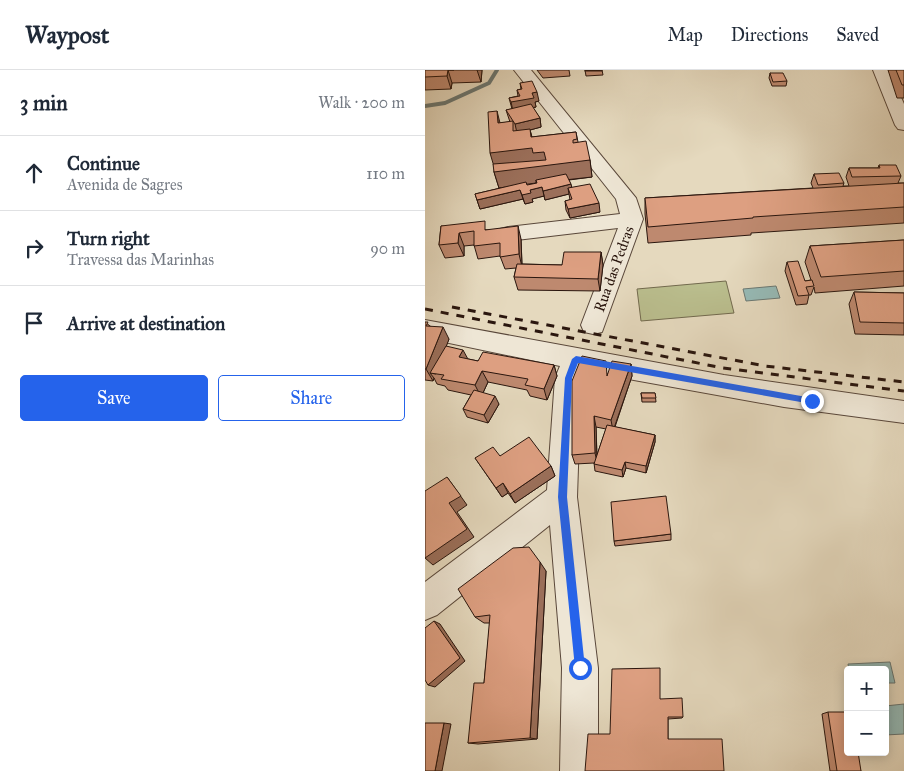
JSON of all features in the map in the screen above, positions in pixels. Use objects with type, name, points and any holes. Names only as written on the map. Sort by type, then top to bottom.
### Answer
[{"type":"street","name":"Rua das Pedras","points":[[522,70],[626,198],[632,219],[593,325]]},
{"type":"street","points":[[881,70],[904,125]]},
{"type":"street","points":[[508,234],[632,219]]},
{"type":"street","points":[[425,329],[576,359],[812,401],[904,412]]},
{"type":"street","points":[[576,359],[569,378],[562,497],[580,668],[579,771]]},
{"type":"street","points":[[425,602],[562,497]]},
{"type":"green space","points":[[726,281],[734,313],[641,321],[637,289]]},
{"type":"water","points":[[776,286],[780,298],[746,301],[743,289]]},
{"type":"water","points":[[890,662],[895,683],[889,683],[889,666],[848,666],[848,664]]},
{"type":"water","points":[[904,704],[904,734],[889,735],[889,706]]},
{"type":"building","points":[[425,70],[448,70],[447,76],[425,77]]},
{"type":"building","points":[[602,70],[602,71],[585,71]]},
{"type":"building","points":[[896,70],[904,70],[904,85],[902,85]]},
{"type":"building","points":[[770,73],[783,73],[787,81],[773,82]]},
{"type":"building","points":[[532,81],[537,92],[532,93],[534,98],[511,102],[509,98],[520,96],[517,90],[522,89],[520,83]]},
{"type":"building","points":[[531,104],[540,118],[515,124],[506,110]]},
{"type":"building","points":[[497,111],[498,123],[513,121],[513,131],[530,129],[531,137],[576,132],[577,139],[573,140],[573,143],[586,141],[590,160],[494,172],[493,164],[546,160],[544,152],[533,153],[532,148],[490,153],[488,112]]},
{"type":"building","points":[[879,165],[896,165],[901,176],[852,177],[849,168],[880,168]]},
{"type":"building","points":[[839,173],[844,183],[818,185],[814,174]]},
{"type":"building","points":[[566,174],[571,184],[543,191],[542,187],[530,190],[531,193],[522,195],[520,190],[477,200],[475,194],[526,182],[527,185],[537,183],[536,180]]},
{"type":"building","points":[[904,183],[904,207],[753,217],[648,227],[645,198]]},
{"type":"building","points":[[590,184],[599,203],[568,209],[565,201],[572,199],[568,188]]},
{"type":"building","points":[[485,221],[485,230],[518,226],[519,254],[500,257],[500,243],[474,246],[474,231],[459,233],[458,243],[439,245],[441,226]]},
{"type":"building","points":[[904,240],[904,271],[821,277],[810,246]]},
{"type":"building","points":[[564,252],[601,252],[598,279],[514,277],[517,264],[562,265]]},
{"type":"building","points":[[798,261],[805,281],[812,280],[814,286],[806,287],[809,295],[798,296],[787,262]]},
{"type":"building","points":[[854,292],[904,293],[904,323],[860,322]]},
{"type":"building","points":[[425,322],[428,322],[426,326],[443,327],[426,369],[425,369]]},
{"type":"building","points":[[446,346],[463,350],[459,357],[478,361],[483,352],[554,365],[544,389],[525,385],[528,379],[482,371],[475,385],[441,379],[444,375],[430,373]]},
{"type":"building","points":[[582,356],[606,361],[607,376],[612,361],[631,364],[611,420],[594,416],[595,453],[572,455],[572,381]]},
{"type":"building","points":[[474,390],[495,396],[484,415],[463,409]]},
{"type":"building","points":[[641,393],[655,393],[656,398],[642,398]]},
{"type":"building","points":[[607,425],[655,435],[646,466],[625,462],[622,470],[594,464]]},
{"type":"building","points":[[529,437],[551,466],[510,494],[503,483],[496,488],[475,458],[493,447],[500,456]]},
{"type":"building","points":[[447,477],[461,496],[449,503],[467,529],[425,558],[425,491]]},
{"type":"building","points":[[666,496],[671,534],[614,541],[611,502]]},
{"type":"building","points":[[529,547],[540,562],[530,738],[468,743],[474,683],[484,683],[490,615],[475,617],[458,589],[513,548]]},
{"type":"building","points":[[434,621],[460,658],[428,685],[425,680],[425,628]]},
{"type":"building","points":[[660,668],[660,699],[682,698],[683,717],[668,717],[668,739],[722,739],[724,771],[585,771],[588,734],[610,734],[612,669]]},
{"type":"building","points":[[828,712],[844,712],[844,756],[859,756],[861,771],[837,771]]},
{"type":"building","points":[[425,723],[444,723],[435,771],[425,771]]},
{"type":"waterway","points":[[425,106],[445,103],[489,83],[497,70]]},
{"type":"railway","points":[[452,307],[765,366],[904,382]]},
{"type":"railway","points":[[425,309],[723,368],[904,391]]},
{"type":"route","points":[[580,668],[562,497],[569,378],[576,359],[812,401]]}]
